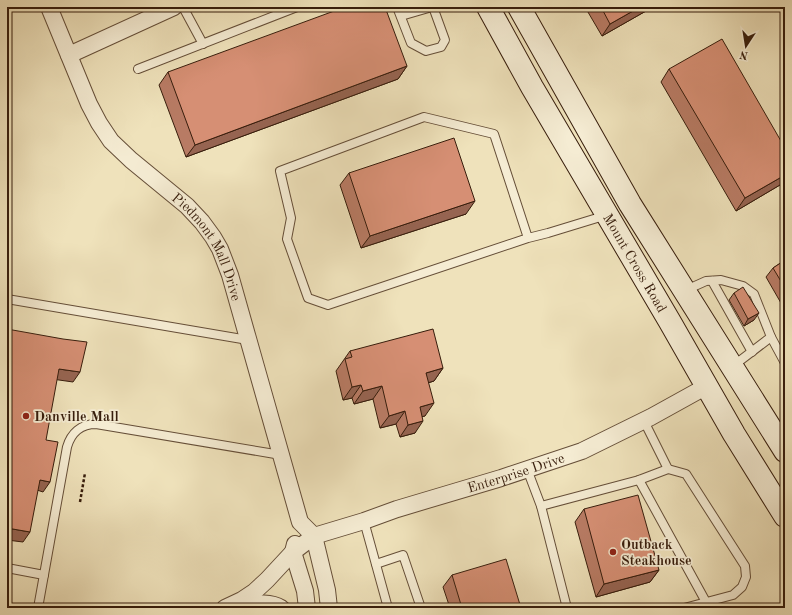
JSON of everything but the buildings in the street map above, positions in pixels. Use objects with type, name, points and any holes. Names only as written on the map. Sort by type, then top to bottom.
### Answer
[{"type":"main road","name":"Mount Cross Road","points":[[488,7],[532,87],[608,215],[734,434],[785,516]]},
{"type":"main road","name":"Mount Cross Road","points":[[519,7],[630,204],[785,451]]},
{"type":"street","name":"Piedmont Mall Drive","points":[[49,7],[95,115],[111,141],[194,213],[207,228],[224,259],[230,275],[300,522],[293,552]]},
{"type":"street","points":[[69,54],[174,7]]},
{"type":"street","name":"Enterprise Drive","points":[[314,536],[501,478],[582,451],[644,421],[707,386]]},
{"type":"street","name":"Piedmont Mall Drive","points":[[300,522],[314,536]]},
{"type":"street","points":[[228,607],[242,600],[257,589],[293,552],[314,536],[326,582],[329,608]]},
{"type":"street","points":[[293,552],[305,591],[307,608]]},
{"type":"street","points":[[228,607],[267,604],[275,605],[281,608]]},
{"type":"lane","points":[[183,7],[203,44]]},
{"type":"lane","points":[[138,69],[297,7]]},
{"type":"lane","points":[[397,7],[411,43],[426,51],[442,47],[445,40],[432,7],[401,16]]},
{"type":"lane","points":[[528,238],[494,134],[424,117],[280,171],[291,218],[287,239],[308,298],[328,305],[528,238],[608,215]]},
{"type":"lane","points":[[684,291],[706,281],[721,280],[743,286],[754,294],[771,337],[785,363]]},
{"type":"lane","points":[[712,281],[752,352]]},
{"type":"lane","points":[[7,299],[248,340]]},
{"type":"lane","points":[[732,367],[771,337]]},
{"type":"lane","points":[[644,421],[668,469]]},
{"type":"lane","points":[[38,608],[67,447],[73,434],[82,427],[88,424],[96,424],[281,455]]},
{"type":"lane","points":[[528,469],[540,506],[567,608]]},
{"type":"lane","points":[[540,506],[639,480],[668,469],[686,474],[744,566],[746,577],[742,588],[734,595],[684,608]]},
{"type":"lane","points":[[639,480],[706,602]]},
{"type":"lane","points":[[364,521],[388,608]]},
{"type":"lane","points":[[376,564],[403,555],[421,608]]},
{"type":"lane","points":[[7,568],[44,575]]},
{"type":"path","points":[[80,502],[86,473]]},
{"type":"place","name":"Danville Mall","points":[[26,416]]},
{"type":"place","name":"Outback Steakhouse","points":[[613,552]]}]
